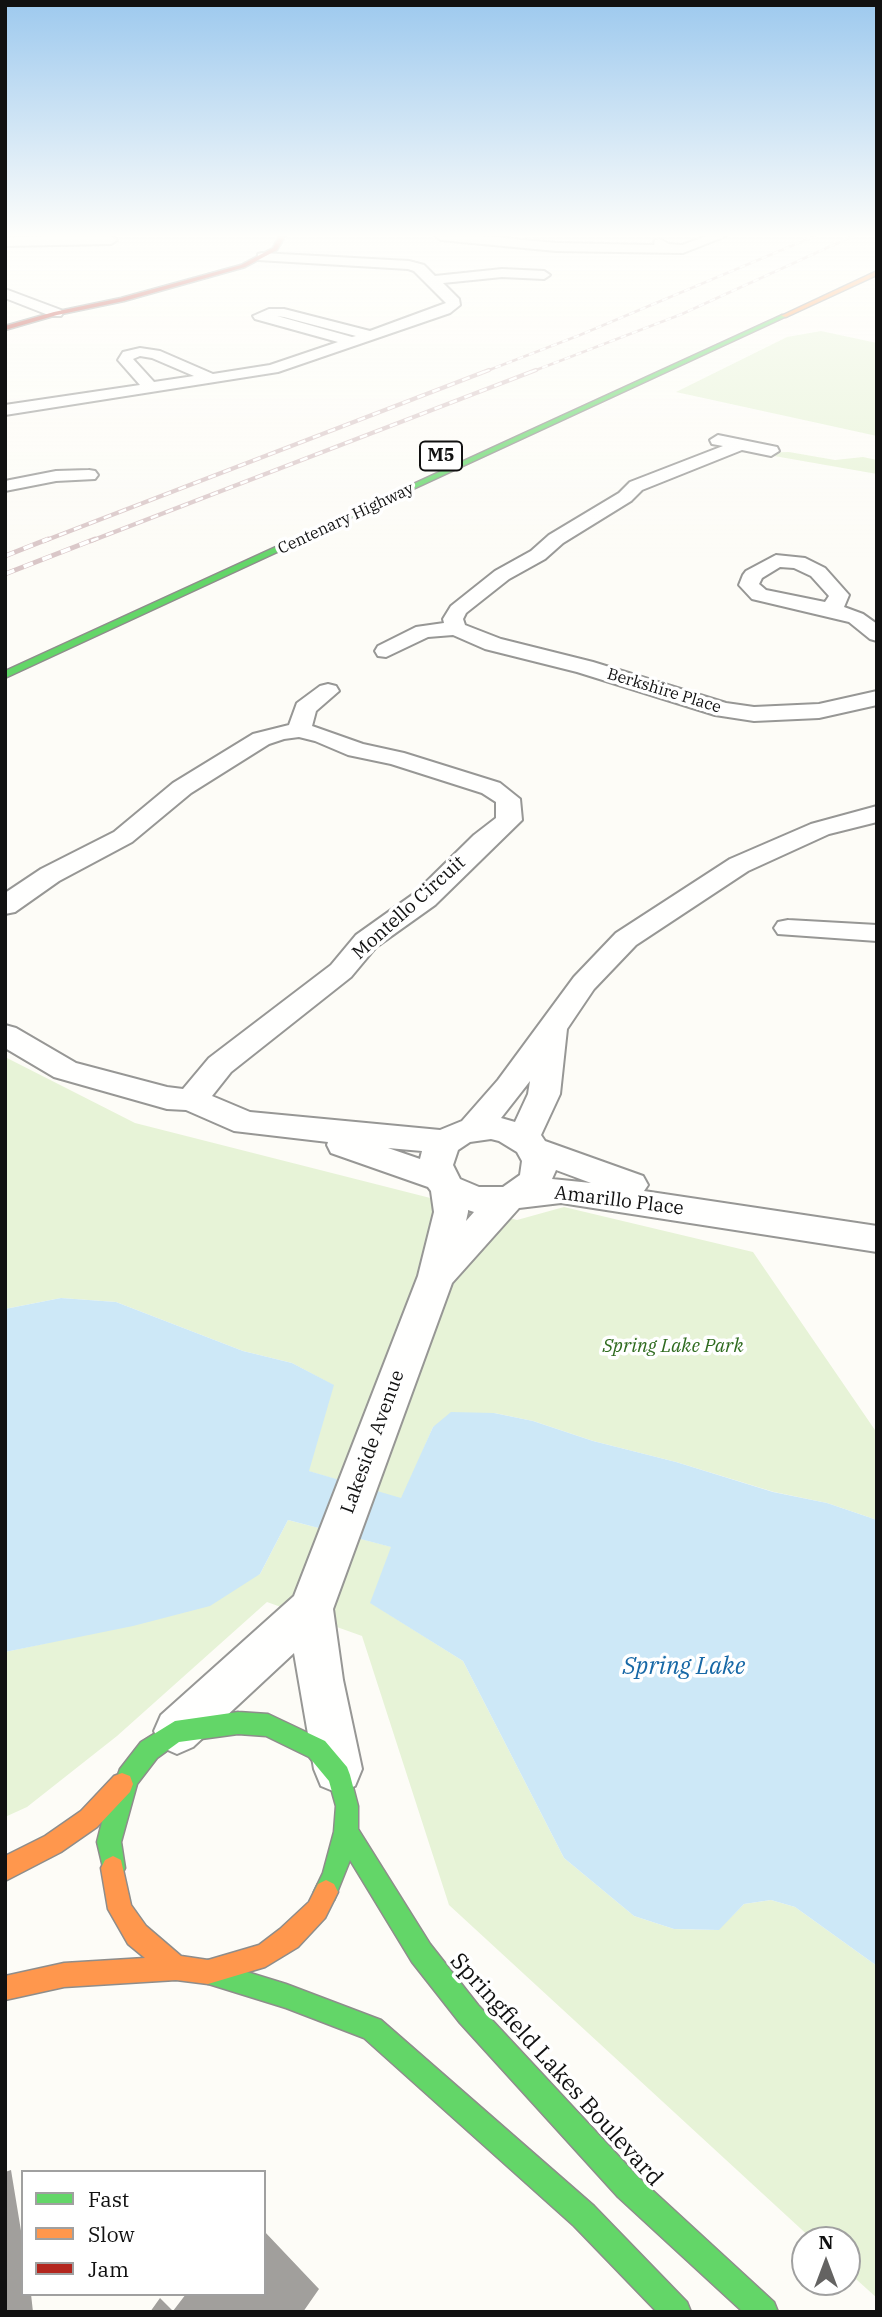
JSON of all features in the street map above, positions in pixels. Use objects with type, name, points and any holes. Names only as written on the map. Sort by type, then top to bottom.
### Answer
[{"type":"main road","name":"Centenary Highway","points":[[5,675],[723,344]]},
{"type":"main road","name":"Centenary Highway","points":[[54,634],[401,474]]},
{"type":"main road","points":[[5,1869],[53,1844],[89,1819],[149,1750],[175,1732],[238,1723],[268,1725],[317,1749],[339,1775],[347,1806],[346,1832],[334,1876],[317,1910],[289,1938],[265,1955],[208,1972]]},
{"type":"main road","points":[[128,1777],[109,1842],[120,1909],[137,1935],[176,1968]]},
{"type":"main road","name":"Springfield Lakes Boulevard","points":[[346,1832],[421,1953],[469,2014],[628,2187],[764,2312]]},
{"type":"main road","points":[[5,1988],[64,1975],[176,1968],[208,1972],[286,1996],[372,2029],[584,2216],[677,2312]]},
{"type":"street","points":[[5,410],[290,365],[348,344]]},
{"type":"street","points":[[151,388],[125,360],[128,355],[140,352],[155,354],[213,379]]},
{"type":"street","points":[[709,438],[771,451]]},
{"type":"street","points":[[456,629],[453,619],[458,610],[502,575],[538,555],[556,539],[625,497],[636,486],[740,445]]},
{"type":"street","points":[[5,486],[57,476],[89,475]]},
{"type":"street","points":[[832,610],[856,618],[877,635]]},
{"type":"street","name":"Berkshire Place","points":[[386,651],[423,631],[456,629],[492,643],[585,667],[723,710],[754,714],[819,711],[877,698]]},
{"type":"street","points":[[5,906],[50,875],[123,837],[182,788],[261,740],[299,730],[305,708],[328,691]]},
{"type":"street","name":"Montello Circuit","points":[[191,1100],[220,1065],[341,971],[366,941],[425,899],[483,841],[509,820],[508,799],[491,788],[396,758],[356,750],[323,736],[299,730]]},
{"type":"street","points":[[444,1183],[436,1166],[438,1153],[509,1088],[584,982],[626,939],[739,865],[820,830],[877,814]]},
{"type":"street","points":[[788,928],[877,933]]},
{"type":"street","points":[[529,1144],[544,1094],[554,1025]]},
{"type":"street","points":[[5,1035],[65,1070],[167,1098],[191,1100],[245,1123],[282,1126],[352,1135],[460,1135],[491,1128],[529,1144],[539,1161],[539,1173],[532,1184],[514,1196],[476,1200],[444,1183],[282,1126]]},
{"type":"street","name":"Amarillo Place","points":[[529,1144],[575,1167],[716,1213]]},
{"type":"street","name":"Lakeside Avenue","points":[[339,1775],[320,1680],[314,1599],[436,1276],[451,1212],[444,1183]]},
{"type":"street","name":"Amarillo Place","points":[[514,1196],[561,1191],[877,1239]]},
{"type":"street","name":"Lakeside Avenue","points":[[436,1276],[514,1196]]},
{"type":"street","name":"Lakeside Avenue","points":[[175,1732],[314,1599]]},
{"type":"green space","points":[[773,344],[877,344],[877,436],[676,392]]},
{"type":"green space","points":[[789,452],[835,460],[863,457],[877,460],[877,474],[757,453]]},
{"type":"green space","name":"Spring Lake Park","points":[[5,1057],[135,1123],[517,1220],[564,1207],[753,1252],[877,1433],[877,1520],[827,1503],[774,1492],[676,1462],[593,1441],[533,1421],[494,1413],[433,1427],[402,1499],[308,1471],[333,1385],[292,1363],[243,1351],[116,1302],[61,1298],[5,1309]]},
{"type":"green space","points":[[288,1520],[392,1547],[371,1603],[463,1661],[564,1858],[634,1916],[674,1929],[718,1930],[744,1904],[771,1900],[795,1907],[877,1966],[877,2298],[861,2284],[861,2226],[798,2226],[449,1905],[362,1636],[267,1602],[117,1736],[27,1807],[5,1817],[5,1652],[47,1643],[260,1574]]},
{"type":"water","name":"Spring Lake","points":[[61,1298],[116,1302],[243,1351],[292,1363],[334,1385],[309,1471],[401,1498],[433,1427],[451,1412],[494,1413],[533,1421],[593,1441],[676,1462],[773,1492],[827,1503],[877,1520],[877,1966],[795,1907],[771,1900],[744,1904],[719,1930],[674,1929],[634,1916],[564,1858],[463,1661],[370,1603],[391,1547],[288,1520],[260,1574],[210,1606],[133,1626],[5,1652],[5,1309]]},
{"type":"building","points":[[11,2170],[21,2231],[21,2296],[31,2296],[33,2312],[5,2312],[5,2172]]},
{"type":"building","points":[[266,2233],[319,2289],[303,2312],[150,2312],[160,2298],[173,2311],[184,2296],[266,2296]]},
{"type":"railway","points":[[484,372],[556,344]]},
{"type":"railway","points":[[531,372],[604,344]]},
{"type":"railway","points":[[44,541],[489,370]]},
{"type":"railway","points":[[91,541],[536,370]]},
{"type":"railway","points":[[5,556],[48,539]]},
{"type":"railway","points":[[5,574],[95,539]]},
{"type":"traffic: fast","points":[[5,675],[723,344]]},
{"type":"traffic: fast","points":[[113,1868],[109,1842],[115,1814],[128,1777],[149,1750],[175,1732],[238,1723],[268,1725],[317,1749],[339,1775],[347,1806],[346,1832],[334,1876],[326,1892]]},
{"type":"traffic: fast","points":[[346,1832],[421,1953],[469,2014],[628,2187],[764,2312]]},
{"type":"traffic: fast","points":[[208,1972],[286,1996],[372,2029],[584,2216],[677,2312]]},
{"type":"traffic: slow","points":[[5,1869],[53,1844],[89,1819],[122,1784]]},
{"type":"traffic: slow","points":[[113,1868],[120,1909],[137,1935],[176,1968]]},
{"type":"traffic: slow","points":[[5,1988],[64,1975],[176,1968],[208,1972],[265,1955],[289,1938],[317,1910],[326,1892]]}]
